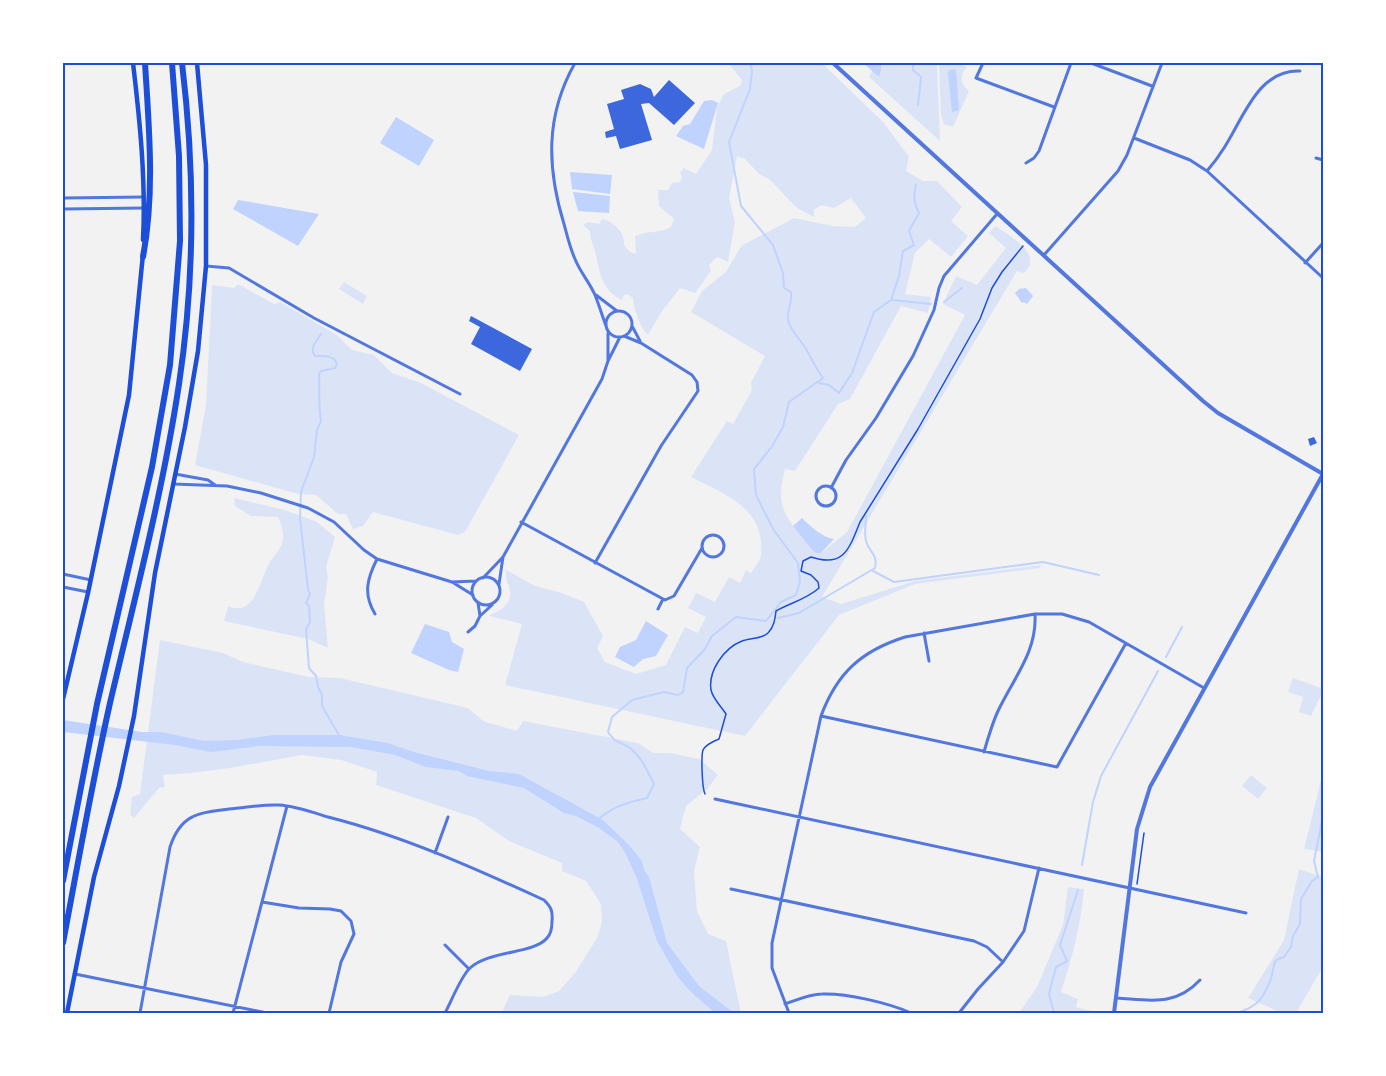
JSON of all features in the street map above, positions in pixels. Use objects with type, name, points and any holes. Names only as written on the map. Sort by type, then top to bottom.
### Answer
[{"type":"highway","points":[[142,257],[148,227],[150,154],[145,63]]},
{"type":"highway","points":[[63,881],[97,704],[135,544],[170,365],[180,241],[178,156],[172,63]]},
{"type":"highway","points":[[63,943],[98,761],[168,449],[183,354],[189,289],[191,156],[182,63]]},
{"type":"main road","points":[[63,699],[91,580],[129,395],[145,208],[140,114],[133,63]]},
{"type":"main road","points":[[68,1013],[94,877],[134,716],[155,573],[198,351],[206,266],[206,165],[197,63]]},
{"type":"street","points":[[575,63],[555,112],[551,141],[552,177],[574,257],[595,294],[608,331],[608,361]]},
{"type":"street","points":[[832,63],[1203,401],[1218,413],[1323,474],[1156,773],[1146,796],[1137,829],[1114,1013]]},
{"type":"street","points":[[983,63],[976,78],[1054,107]]},
{"type":"street","points":[[1026,163],[1039,151],[1071,63]]},
{"type":"street","points":[[1090,63],[1152,86]]},
{"type":"street","points":[[1043,256],[1113,177],[1127,155],[1162,63]]},
{"type":"street","points":[[1207,171],[1261,88],[1276,75],[1288,70],[1300,71]]},
{"type":"street","points":[[1134,138],[1190,160],[1207,171],[1323,278]]},
{"type":"street","points":[[1317,158],[1323,160]]},
{"type":"street","points":[[63,198],[144,197]]},
{"type":"street","points":[[63,209],[145,208]]},
{"type":"street","points":[[831,488],[846,460],[876,418],[913,356],[934,310],[944,276],[997,214]]},
{"type":"street","points":[[1305,263],[1323,243]]},
{"type":"street","points":[[206,266],[229,268],[314,318],[460,394]]},
{"type":"street","points":[[595,294],[617,312],[628,315],[641,343]]},
{"type":"street","points":[[606,326],[609,316],[617,312]]},
{"type":"street","points":[[452,582],[476,581],[483,578],[502,557],[602,379],[608,361],[632,325]]},
{"type":"street","points":[[595,563],[661,446],[698,391],[694,377],[641,343],[613,336],[608,331]]},
{"type":"street","points":[[175,474],[208,480],[215,485],[261,494],[319,512],[377,559],[452,582],[473,595],[478,602],[480,616]]},
{"type":"street","points":[[173,484],[207,487],[215,485]]},
{"type":"street","points":[[822,488],[831,488],[836,496],[834,502],[829,506],[822,506],[817,501],[817,492],[822,488]]},
{"type":"street","points":[[521,522],[663,600],[674,596],[702,548],[703,540],[709,536],[717,536],[724,544],[723,551],[714,557],[705,554],[702,548]]},
{"type":"street","points":[[468,632],[500,595],[502,557]]},
{"type":"street","points":[[375,614],[368,603],[367,594],[369,577],[377,559]]},
{"type":"street","points":[[63,574],[91,580]]},
{"type":"street","points":[[483,578],[493,579],[499,584]]},
{"type":"street","points":[[473,595],[476,581]]},
{"type":"street","points":[[63,586],[88,592]]},
{"type":"street","points":[[658,609],[663,600]]},
{"type":"street","points":[[478,602],[486,605],[493,603]]},
{"type":"street","points":[[789,1013],[775,978],[771,958],[772,942],[821,716],[836,685],[858,659],[887,642],[924,633],[1035,614],[1062,614],[1089,622],[1204,688]]},
{"type":"street","points":[[984,752],[998,711],[1032,644],[1036,631],[1035,614]]},
{"type":"street","points":[[924,633],[929,661]]},
{"type":"street","points":[[821,716],[1057,767],[1126,643]]},
{"type":"street","points":[[715,799],[1246,913]]},
{"type":"street","points":[[140,1013],[174,833],[192,816],[208,812],[276,805],[360,825],[435,853],[544,900],[552,910],[552,924],[548,937],[538,945],[494,955],[469,969],[445,1013]]},
{"type":"street","points":[[233,1013],[287,806]]},
{"type":"street","points":[[435,853],[448,817]]},
{"type":"street","points":[[959,1013],[1003,962],[1024,932],[1039,868]]},
{"type":"street","points":[[731,889],[974,941],[987,947],[1003,962]]},
{"type":"street","points":[[262,902],[341,911],[351,921],[354,934],[341,962],[329,1013]]},
{"type":"street","points":[[445,945],[469,969]]},
{"type":"street","points":[[75,974],[267,1013]]},
{"type":"street","points":[[1117,998],[1147,1000],[1176,998],[1190,991],[1200,980]]},
{"type":"street","points":[[785,1004],[807,996],[835,994],[891,1005],[911,1013]]},
{"type":"path","points":[[705,794],[702,781],[702,751],[719,739],[726,714],[711,692],[711,679],[715,667],[727,651],[740,642],[767,634],[775,623],[776,611],[812,594],[819,588],[818,582],[811,575],[801,571],[803,561],[811,557],[822,561],[834,561],[841,558],[980,319],[992,288],[1023,246]]},
{"type":"path","points":[[1137,885],[1144,833]]},
{"type":"shaded area","points":[[728,63],[822,63],[884,123],[909,157],[906,171],[923,181],[937,181],[962,207],[951,221],[968,236],[951,257],[929,239],[915,253],[905,294],[931,297],[928,313],[901,306],[850,399],[838,404],[795,471],[785,469],[781,493],[784,511],[794,527],[820,554],[847,532],[965,315],[943,304],[956,276],[977,285],[1006,248],[989,233],[995,226],[1022,246],[1030,259],[1029,266],[1024,273],[1017,271],[822,597],[841,604],[915,581],[1041,565],[1040,568],[915,584],[839,615],[745,736],[505,685],[522,624],[489,616],[502,609],[510,597],[506,570],[535,586],[584,602],[603,636],[597,648],[605,662],[636,674],[666,665],[685,627],[698,633],[706,617],[688,608],[696,593],[715,602],[729,577],[740,583],[746,570],[751,573],[760,558],[761,542],[753,518],[736,501],[691,477],[727,421],[733,424],[752,390],[751,383],[765,356],[691,312],[702,291],[726,272],[741,246],[794,218],[833,226],[855,227],[866,218],[851,198],[834,208],[821,205],[814,210],[814,217],[797,208],[769,179],[759,174],[745,159],[737,156],[729,198],[735,222],[728,262],[717,257],[709,265],[711,271],[695,293],[680,288],[662,311],[648,335],[642,328],[633,298],[627,294],[622,300],[606,286],[590,231],[583,225],[588,222],[600,224],[604,219],[608,221],[621,232],[624,245],[630,252],[636,254],[635,236],[671,227],[674,219],[659,206],[658,190],[668,190],[672,183],[680,182],[682,178],[680,172],[684,168],[696,174],[712,150],[717,107],[724,94],[740,86],[742,80]]},
{"type":"shaded area","points":[[877,63],[937,63],[940,141],[869,77]]},
{"type":"shaded area","points":[[939,63],[957,63],[967,67],[962,79],[969,91],[953,127],[944,124],[941,115]]},
{"type":"shaded area","points":[[344,282],[367,296],[363,304],[339,289]]},
{"type":"shaded area","points":[[238,284],[274,304],[280,302],[337,335],[352,350],[374,355],[392,373],[421,383],[519,435],[465,532],[458,535],[373,512],[363,526],[353,529],[346,514],[338,514],[316,495],[298,494],[195,465],[206,405],[212,285],[234,288]]},
{"type":"shaded area","points":[[234,498],[285,510],[317,522],[335,537],[326,567],[328,578],[324,604],[328,648],[308,639],[224,621],[228,606],[237,608],[251,601],[283,540],[283,531],[278,517],[251,516],[235,506]]},
{"type":"shaded area","points":[[160,640],[223,653],[243,662],[309,677],[340,678],[468,708],[483,721],[517,731],[523,721],[638,743],[653,753],[670,753],[699,759],[718,775],[707,789],[686,806],[680,829],[700,847],[694,871],[697,911],[708,934],[726,941],[741,1013],[504,1013],[503,1010],[510,995],[543,997],[559,991],[575,973],[597,938],[602,922],[601,904],[586,881],[562,871],[562,863],[509,841],[476,818],[376,785],[377,772],[341,760],[302,755],[230,768],[163,775],[165,787],[159,788],[134,818],[130,815],[132,797],[140,794]]},
{"type":"shaded area","points":[[1293,678],[1321,688],[1321,695],[1311,716],[1299,712],[1303,697],[1288,692]]},
{"type":"shaded area","points":[[1323,772],[1323,852],[1304,849]]},
{"type":"shaded area","points":[[1251,775],[1267,788],[1258,799],[1242,786]]},
{"type":"shaded area","points":[[1299,869],[1323,877],[1323,967],[1296,1013],[1282,1013],[1248,998],[1284,940]]},
{"type":"shaded area","points":[[1068,887],[1084,889],[1081,916],[1061,992],[1078,999],[1076,1007],[1100,1013],[1019,1013],[1037,987],[1063,925]]},
{"type":"water","points":[[863,63],[881,63],[879,77]]},
{"type":"water","points":[[956,69],[959,110],[952,112],[948,73],[949,70]]},
{"type":"water","points":[[712,100],[718,103],[704,149],[676,136],[683,126],[690,124],[704,101]]},
{"type":"water","points":[[396,117],[434,140],[419,166],[380,143]]},
{"type":"water","points":[[570,172],[612,175],[610,194],[572,189]]},
{"type":"water","points":[[573,192],[610,196],[609,213],[578,211]]},
{"type":"water","points":[[238,200],[319,214],[298,246],[233,209]]},
{"type":"water","points":[[1026,288],[1033,296],[1027,304],[1022,303],[1015,293],[1019,289]]},
{"type":"water","points":[[802,518],[821,534],[834,539],[820,554],[814,552],[793,526]]},
{"type":"water","points":[[646,621],[668,635],[656,656],[643,659],[634,667],[615,657],[620,647],[636,640]]},
{"type":"water","points":[[425,624],[449,632],[452,642],[464,649],[458,672],[411,653]]},
{"type":"water","points":[[63,720],[142,732],[161,732],[204,741],[237,740],[273,735],[339,735],[388,743],[489,771],[519,774],[603,820],[629,845],[642,861],[649,877],[667,943],[699,986],[734,1013],[715,1013],[677,976],[657,941],[637,879],[618,842],[599,828],[576,816],[564,813],[524,788],[467,776],[459,771],[426,767],[395,755],[351,747],[259,746],[211,752],[175,745],[63,732]]},
{"type":"building","points":[[669,80],[695,103],[674,125],[649,103],[641,104],[652,140],[620,149],[616,136],[606,138],[605,132],[614,129],[607,104],[624,99],[621,90],[640,84],[651,89],[654,97]]},
{"type":"building","points":[[471,316],[532,349],[520,371],[471,344],[480,327],[469,321]]},
{"type":"building","points":[[1314,437],[1317,443],[1310,446],[1308,439]]},
{"type":"waterway","points":[[597,821],[627,803],[647,798],[654,784],[638,756],[630,748],[616,741],[608,732],[612,717],[632,700],[664,692],[678,695],[683,692],[687,668],[705,649],[712,636],[736,617],[766,621],[781,602],[796,595],[800,582],[798,563],[773,529],[756,495],[754,469],[773,445],[783,427],[789,402],[823,378],[789,324],[791,292],[784,288],[783,273],[773,245],[741,206],[729,142],[750,89],[752,70],[750,63]]},
{"type":"waterway","points":[[913,63],[913,70],[921,77],[918,105]]},
{"type":"waterway","points":[[819,383],[829,385],[839,393],[852,373],[874,312],[891,300],[899,276],[903,251],[914,245],[909,231],[919,213],[914,199],[916,185]]},
{"type":"waterway","points":[[944,302],[962,288]]},
{"type":"waterway","points":[[892,300],[931,304]]},
{"type":"waterway","points":[[321,334],[314,345],[313,353],[315,356],[331,358],[337,364],[335,368],[321,371],[319,374],[321,421],[317,430],[314,457],[301,492],[300,519],[310,594],[306,603],[309,606],[310,622],[306,629],[309,668],[316,676],[322,695],[322,706],[340,737]]},
{"type":"waterway","points":[[778,618],[799,613],[875,568],[875,559],[865,538],[866,516]]},
{"type":"waterway","points":[[873,571],[894,582],[1043,562],[1099,575]]},
{"type":"waterway","points":[[1166,657],[1182,627]]},
{"type":"waterway","points":[[1082,865],[1093,802],[1101,776],[1158,671]]},
{"type":"waterway","points":[[1237,1013],[1260,1000],[1270,981],[1276,960],[1284,957],[1291,947],[1293,936],[1300,924],[1301,899],[1312,881],[1318,877],[1314,861],[1323,816]]},
{"type":"waterway","points":[[1054,1013],[1049,994],[1056,967],[1067,961],[1060,945],[1078,890]]}]
